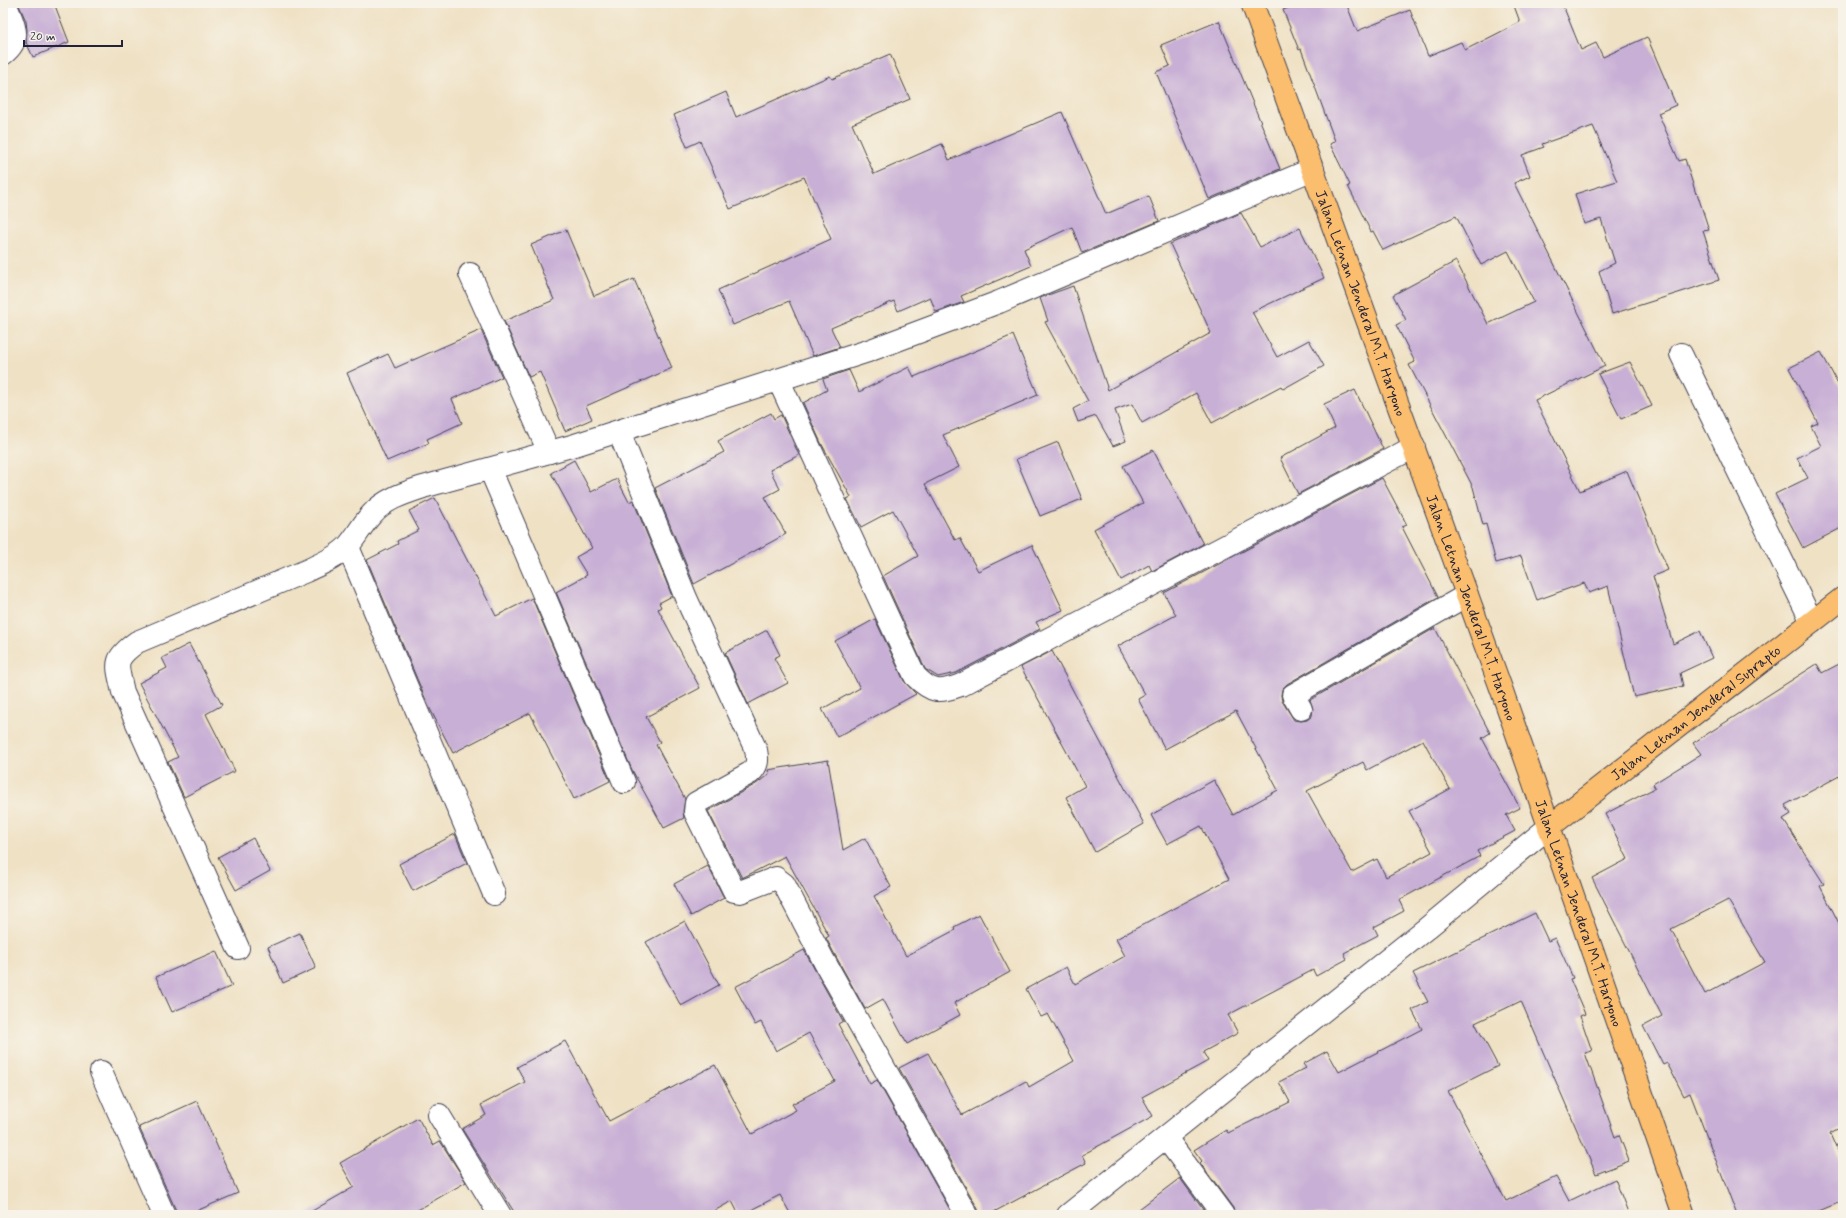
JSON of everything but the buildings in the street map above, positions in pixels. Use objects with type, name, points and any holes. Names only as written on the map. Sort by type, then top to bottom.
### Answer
[{"type":"main road","name":"Jalan Letnan Jenderal M.T. Haryono","points":[[1252,3],[1468,595],[1684,1215]]},
{"type":"main road","name":"Jalan Letnan Jenderal Suprapto","points":[[1549,827],[1843,598]]},
{"type":"street","points":[[3,54],[13,46],[16,32],[5,3]]},
{"type":"street","points":[[238,948],[123,692],[117,666],[119,657],[137,642],[306,571],[332,558],[348,547],[372,514],[384,503],[423,486],[490,469],[619,432],[868,351],[1000,302],[1313,169]]},
{"type":"street","points":[[470,274],[549,452]]},
{"type":"street","points":[[1681,354],[1812,622]]},
{"type":"street","points":[[779,380],[915,676],[926,687],[945,691],[961,685],[1414,447]]},
{"type":"street","points":[[619,432],[686,598],[756,750],[758,760],[756,768],[750,774],[696,803],[694,812],[734,891],[740,892],[776,878],[784,884],[827,968],[967,1215]]},
{"type":"street","points":[[490,469],[624,782]]},
{"type":"street","points":[[348,547],[494,894]]},
{"type":"street","points":[[1302,709],[1293,695],[1468,595]]},
{"type":"street","points":[[1077,1212],[1166,1138],[1421,933],[1549,827]]},
{"type":"street","points":[[101,1072],[164,1215]]},
{"type":"street","points":[[439,1115],[500,1215]]},
{"type":"street","points":[[1166,1138],[1223,1215]]}]
